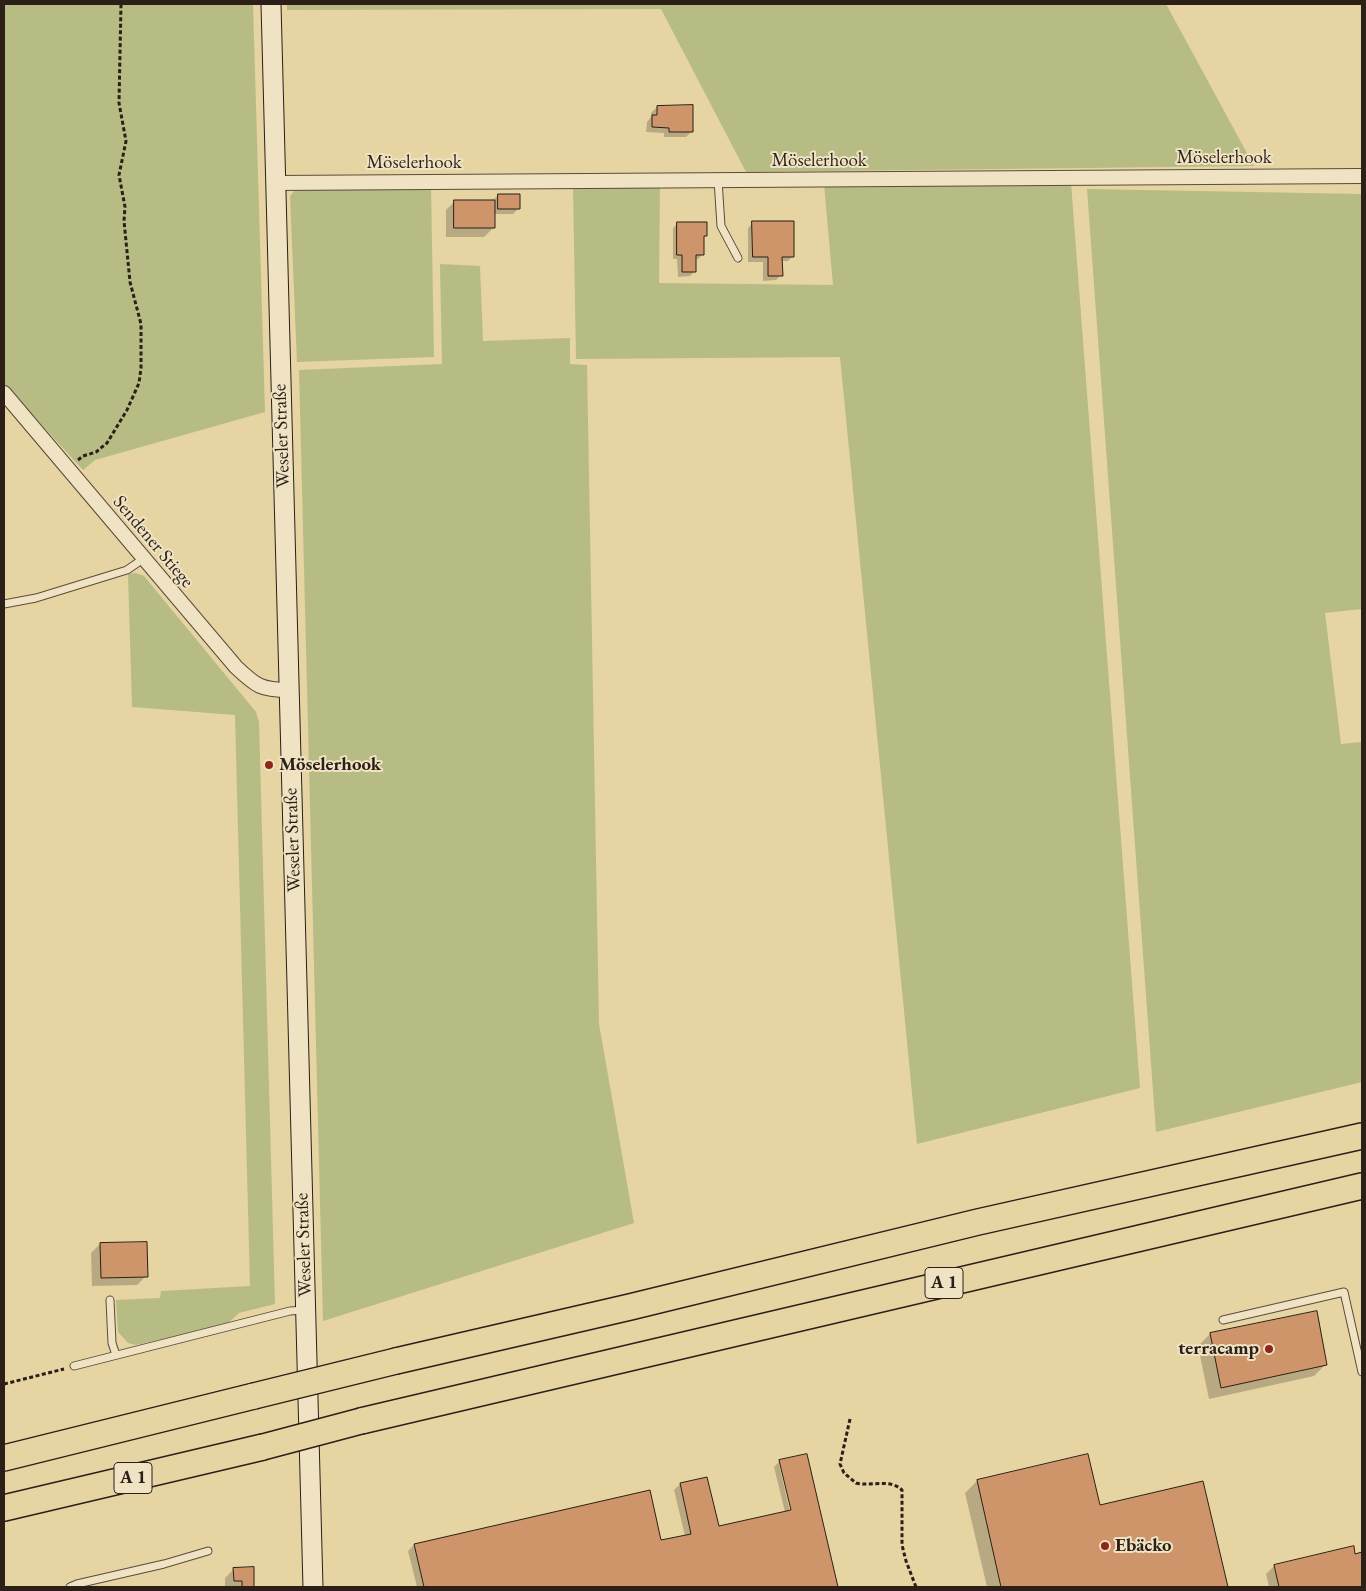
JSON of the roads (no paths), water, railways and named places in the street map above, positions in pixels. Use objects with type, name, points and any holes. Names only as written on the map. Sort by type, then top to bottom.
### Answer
[{"type":"highway","points":[[4,1458],[396,1361],[630,1307],[978,1222],[1362,1136]]},
{"type":"highway","name":"A 1","points":[[4,1508],[263,1447],[361,1421],[1362,1186]]},
{"type":"main road","name":"Weseler Straße","points":[[272,4],[275,183],[312,1587]]},
{"type":"street","name":"Möselerhook","points":[[275,183],[1362,176]]},
{"type":"street","name":"Sendener Stiege","points":[[4,393],[236,667],[251,682],[261,688],[289,690]]},
{"type":"lane","points":[[718,180],[720,226],[738,258]]},
{"type":"lane","points":[[4,604],[36,598],[127,570],[143,559]]},
{"type":"lane","points":[[1223,1320],[1344,1292],[1362,1372]]},
{"type":"lane","points":[[110,1300],[112,1343],[116,1355]]},
{"type":"lane","points":[[74,1366],[290,1311],[305,1310]]},
{"type":"lane","points":[[70,1587],[208,1551]]},
{"type":"place","name":"Möselerhook","points":[[269,765]]},
{"type":"place","name":"terracamp","points":[[1269,1349]]},
{"type":"place","name":"Ebäcko","points":[[1105,1546]]}]
